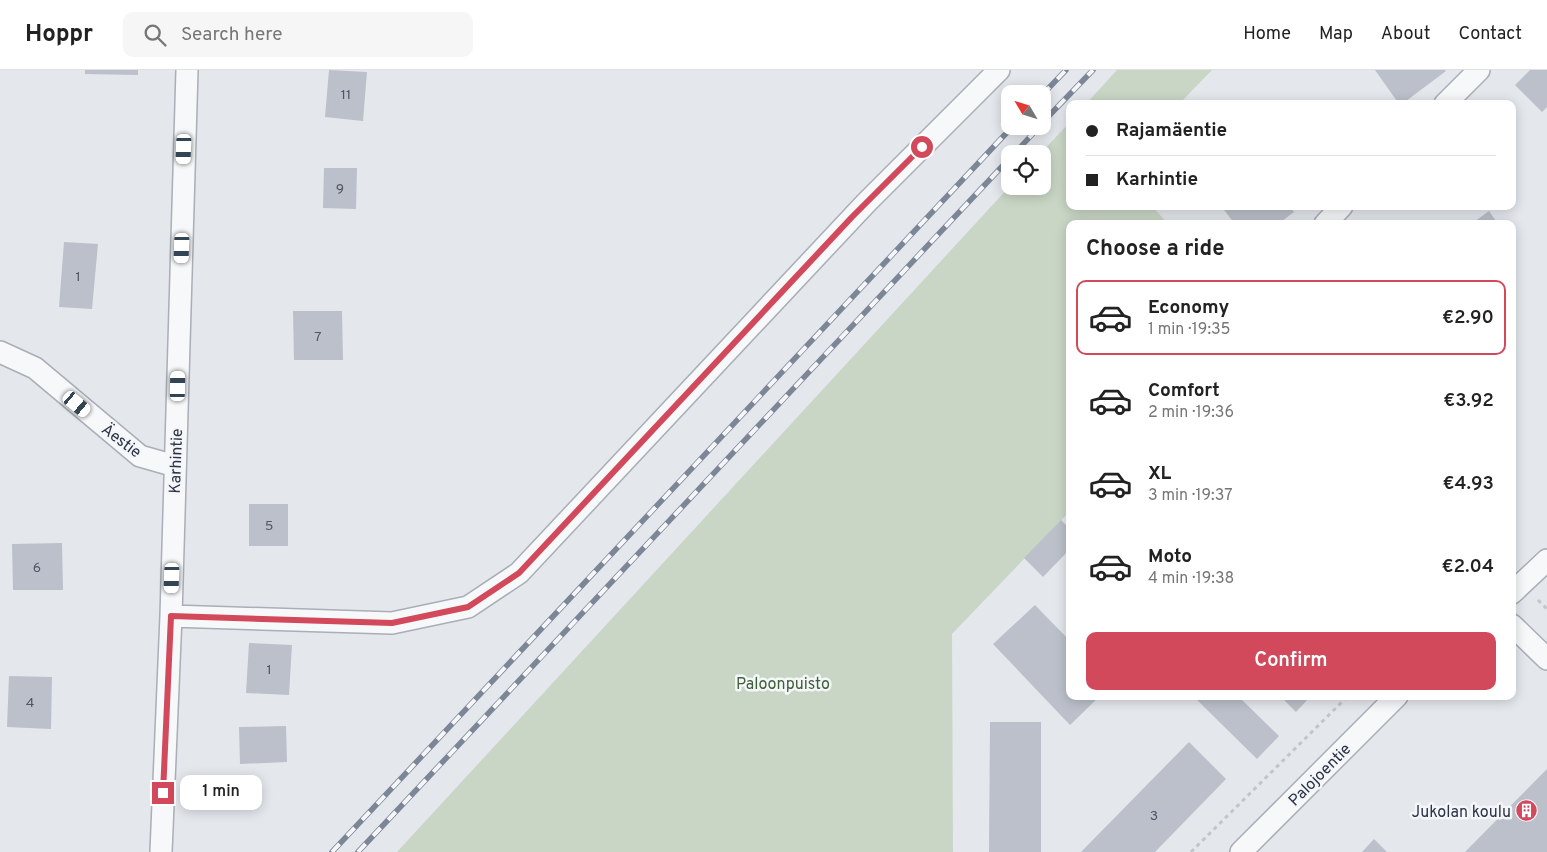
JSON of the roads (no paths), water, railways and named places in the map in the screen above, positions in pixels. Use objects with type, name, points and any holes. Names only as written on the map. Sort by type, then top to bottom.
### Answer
[{"type":"street","name":"Karhintie","points":[[161,852],[171,616],[187,70]]},
{"type":"street","points":[[171,616],[392,623],[468,607],[519,573],[866,203],[999,70]]},
{"type":"street","points":[[1449,100],[1479,70]]},
{"type":"street","points":[[1329,220],[1338,210]]},
{"type":"street","name":"Äestie","points":[[0,352],[35,368],[140,456],[175,466]]},
{"type":"street","points":[[1516,589],[1547,560]]},
{"type":"street","points":[[1516,629],[1547,659]]},
{"type":"street","name":"Palojoentie","points":[[1241,852],[1393,700]]},
{"type":"railway","points":[[1051,86],[1066,70]]},
{"type":"railway","points":[[1051,114],[1093,70]]},
{"type":"railway","points":[[332,852],[1005,135]]},
{"type":"railway","points":[[1022,145],[1032,135]]},
{"type":"railway","points":[[358,852],[1001,168]]},
{"type":"place","name":"Jukolan koulu","points":[[1527,811]]},
{"type":"park label","name":"Paloonpuisto","points":[[783,683]]}]
